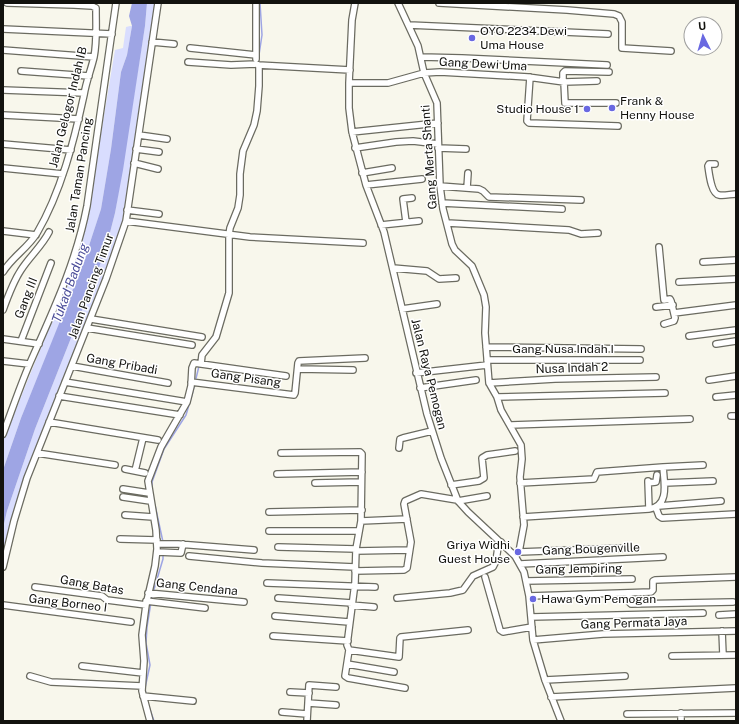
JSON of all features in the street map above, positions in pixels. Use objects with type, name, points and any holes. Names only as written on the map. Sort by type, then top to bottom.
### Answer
[{"type":"street","points":[[7,3],[92,5]]},
{"type":"street","name":"Jalan Taman Pancing","points":[[3,434],[29,364],[39,344],[70,269],[82,234],[116,3]]},
{"type":"street","name":"Jalan Pancing Timur","points":[[3,567],[14,521],[37,453],[88,328],[126,221],[158,3]]},
{"type":"street","points":[[199,364],[202,355],[216,337],[229,293],[228,234],[238,208],[243,151],[252,130],[257,111],[259,86],[256,56],[256,3]]},
{"type":"street","name":"Jalan Raya Pemogan","points":[[355,3],[352,20],[349,83],[349,108],[352,132],[362,173],[381,225],[393,268],[416,373],[432,431],[458,501],[472,517],[517,554],[524,572],[529,596],[533,640],[545,680],[561,721]]},
{"type":"street","name":"Gang Merta Shanti","points":[[398,3],[409,25],[421,57],[424,73],[437,103],[436,145],[440,186],[442,203],[452,244],[455,250],[472,266],[484,296],[486,307],[485,364],[489,383],[497,397],[501,410],[511,425],[522,452],[520,483],[523,532],[517,554]]},
{"type":"street","points":[[439,3],[614,14],[619,16],[622,22],[622,48],[671,51]]},
{"type":"street","name":"Jalan Gelogor Indah IB","points":[[3,272],[6,264],[36,235],[63,174],[71,150],[94,57],[96,9],[92,5]]},
{"type":"street","points":[[409,25],[608,34]]},
{"type":"street","points":[[3,29],[112,34]]},
{"type":"street","points":[[152,42],[174,44]]},
{"type":"street","points":[[190,48],[256,56]]},
{"type":"street","points":[[3,50],[94,57]]},
{"type":"street","points":[[421,57],[607,65]]},
{"type":"street","points":[[188,62],[231,65],[257,64],[350,70]]},
{"type":"street","points":[[21,71],[89,76]]},
{"type":"street","points":[[609,72],[565,71],[563,73],[565,102],[616,103]]},
{"type":"street","name":"Gang Dewi Uma","points":[[349,83],[388,83],[424,73],[440,72],[597,82]]},
{"type":"street","points":[[530,78],[527,122],[618,126]]},
{"type":"street","points":[[3,90],[84,93]]},
{"type":"street","points":[[3,115],[79,119]]},
{"type":"street","points":[[352,132],[436,123]]},
{"type":"street","points":[[139,135],[167,139]]},
{"type":"street","points":[[355,148],[396,142],[413,142],[466,149]]},
{"type":"street","points":[[3,144],[71,150]]},
{"type":"street","points":[[136,149],[159,152]]},
{"type":"street","points":[[134,163],[158,169]]},
{"type":"street","points":[[715,164],[709,164],[708,166],[709,178],[716,194],[736,194]]},
{"type":"street","points":[[3,168],[63,174]]},
{"type":"street","points":[[362,173],[392,168]]},
{"type":"street","points":[[467,188],[468,173]]},
{"type":"street","points":[[366,185],[422,178]]},
{"type":"street","points":[[440,186],[479,189],[489,197],[581,200]]},
{"type":"street","points":[[406,222],[403,199],[412,198]]},
{"type":"street","points":[[442,203],[562,209]]},
{"type":"street","points":[[127,210],[159,214]]},
{"type":"street","points":[[126,221],[266,238],[363,243]]},
{"type":"street","points":[[381,225],[419,221]]},
{"type":"street","points":[[447,223],[569,230],[581,234],[598,233]]},
{"type":"street","points":[[3,231],[36,235]]},
{"type":"street","points":[[3,310],[20,271],[45,241],[49,232]]},
{"type":"street","points":[[659,247],[664,300],[671,300],[674,313],[674,320],[664,324]]},
{"type":"street","points":[[703,262],[736,260]]},
{"type":"street","name":"Gang III","points":[[21,341],[51,263]]},
{"type":"street","points":[[393,268],[427,271],[439,279],[456,278]]},
{"type":"street","points":[[679,282],[736,279]]},
{"type":"street","points":[[402,309],[438,304]]},
{"type":"street","points":[[656,307],[673,305]]},
{"type":"street","points":[[674,313],[736,305]]},
{"type":"street","points":[[91,319],[202,337]]},
{"type":"street","points":[[88,328],[192,345]]},
{"type":"street","points":[[689,336],[736,330]]},
{"type":"street","points":[[3,339],[39,344]]},
{"type":"street","points":[[716,344],[736,341]]},
{"type":"street","points":[[486,347],[641,349]]},
{"type":"street","points":[[353,370],[298,369],[298,363],[302,360],[364,358]]},
{"type":"street","name":"Gang Nusa Indah I","points":[[416,373],[485,364],[640,360]]},
{"type":"street","points":[[3,361],[29,364]]},
{"type":"street","points":[[150,721],[142,686],[144,662],[142,635],[151,594],[155,566],[160,552],[150,501],[149,476],[161,447],[187,402],[194,382],[192,368],[194,364],[286,376]]},
{"type":"street","name":"Gang Pribadi","points":[[72,366],[168,383]]},
{"type":"street","name":"Gang Pisang","points":[[194,382],[294,395],[298,369]]},
{"type":"street","points":[[710,380],[736,376]]},
{"type":"street","name":"Nusa Indah 2","points":[[489,383],[555,379],[656,377]]},
{"type":"street","points":[[420,388],[476,380]]},
{"type":"street","points":[[66,382],[187,402]]},
{"type":"street","points":[[497,397],[665,393]]},
{"type":"street","points":[[716,398],[736,395]]},
{"type":"street","points":[[59,396],[180,415]]},
{"type":"street","points":[[511,425],[690,419]]},
{"type":"street","points":[[49,422],[158,440]]},
{"type":"street","points":[[398,448],[400,439],[432,431]]},
{"type":"street","points":[[135,471],[143,438]]},
{"type":"street","points":[[451,485],[479,481],[484,478],[482,458],[487,455],[515,451]]},
{"type":"street","points":[[281,453],[360,452],[362,454],[362,510],[356,550],[354,586],[347,647],[349,650],[345,676],[348,678],[405,688]]},
{"type":"street","points":[[37,453],[115,465]]},
{"type":"street","points":[[520,483],[594,479],[597,472],[663,466],[703,465]]},
{"type":"street","points":[[663,466],[665,483],[664,497],[657,507],[659,516],[662,518],[736,514]]},
{"type":"street","points":[[125,469],[145,473]]},
{"type":"street","points":[[277,474],[362,472]]},
{"type":"street","points":[[649,509],[648,482],[656,482],[657,475]]},
{"type":"street","points":[[665,483],[713,481]]},
{"type":"street","points":[[315,483],[361,482]]},
{"type":"street","points":[[123,489],[149,493]]},
{"type":"street","points":[[188,556],[276,564],[355,569],[406,570],[408,566],[410,542],[404,502],[421,494],[458,501],[486,496]]},
{"type":"street","points":[[123,497],[150,501]]},
{"type":"street","points":[[523,518],[649,509],[721,501]]},
{"type":"street","points":[[269,512],[362,510]]},
{"type":"street","points":[[125,515],[153,517]]},
{"type":"street","points":[[361,521],[407,519]]},
{"type":"street","points":[[269,531],[359,530]]},
{"type":"street","points":[[120,539],[254,550]]},
{"type":"street","points":[[397,598],[450,593],[463,590],[473,576],[493,567],[496,561],[498,547],[501,542]]},
{"type":"street","points":[[160,552],[181,553],[183,544]]},
{"type":"street","points":[[278,547],[356,550],[409,550]]},
{"type":"street","points":[[517,554],[626,548]]},
{"type":"street","name":"Gang Bougenville","points":[[520,564],[663,557]]},
{"type":"street","points":[[529,596],[651,592],[653,590],[653,583],[655,580],[736,577]]},
{"type":"street","points":[[485,578],[500,630],[505,631],[532,627]]},
{"type":"street","name":"Gang Jempiring","points":[[526,581],[632,579]]},
{"type":"street","points":[[267,583],[375,587]]},
{"type":"street","name":"Gang Batas","points":[[35,587],[102,596],[107,600],[205,608]]},
{"type":"street","points":[[629,593],[631,604],[733,602]]},
{"type":"street","name":"Gang Cendana","points":[[151,594],[244,602]]},
{"type":"street","points":[[278,598],[374,607]]},
{"type":"street","name":"Gang Borneo I","points":[[3,605],[131,622]]},
{"type":"street","points":[[531,617],[703,613]]},
{"type":"street","points":[[719,614],[736,614]]},
{"type":"street","points":[[275,616],[349,622]]},
{"type":"street","points":[[349,650],[399,657],[401,637],[468,630]]},
{"type":"street","points":[[722,631],[723,655]]},
{"type":"street","name":"Gang Permata Jaya","points":[[533,640],[603,634],[736,631]]},
{"type":"street","points":[[273,636],[348,642]]},
{"type":"street","points":[[672,656],[736,655]]},
{"type":"street","points":[[347,664],[394,672]]},
{"type":"street","points":[[82,666],[143,673]]},
{"type":"street","points":[[30,676],[51,682],[142,686]]},
{"type":"street","points":[[545,680],[625,676]]},
{"type":"street","points":[[312,721],[307,721],[309,685],[336,687]]},
{"type":"street","points":[[551,697],[736,688]]},
{"type":"street","points":[[290,692],[309,693]]},
{"type":"street","points":[[145,696],[193,701]]},
{"type":"street","points":[[308,703],[336,705]]},
{"type":"street","points":[[282,712],[307,714]]},
{"type":"street","points":[[627,714],[736,712]]},
{"type":"street","points":[[681,713],[681,721]]},
{"type":"shaded area","points":[[147,3],[156,3],[121,229],[99,292],[58,395],[3,558],[3,528],[7,511],[35,429],[105,252],[115,213],[145,26]]},
{"type":"shaded area","points":[[132,26],[127,55],[121,72],[111,149],[101,209],[66,308],[21,418],[3,470],[3,441],[53,318],[81,243],[89,211],[115,50],[123,48],[126,27]]},
{"type":"water","name":"Tukad Badung","points":[[132,3],[147,3],[145,26],[115,213],[105,252],[35,429],[7,511],[3,528],[3,470],[21,418],[83,264],[101,209],[111,149],[121,72],[127,55],[132,26],[129,16]]},
{"type":"waterway","points":[[259,55],[262,35],[260,3]]},
{"type":"waterway","points":[[210,341],[214,334]]},
{"type":"waterway","points":[[152,489],[152,482],[164,449],[186,415],[199,366]]},
{"type":"waterway","points":[[155,505],[163,542]]},
{"type":"waterway","points":[[146,695],[145,688],[150,665],[146,643],[147,627],[152,596],[163,559],[163,554]]},
{"type":"waterway","points":[[147,701],[154,721]]},
{"type":"place","name":"OYO 2234 Dewi Uma House","points":[[472,38]]},
{"type":"place","name":"Frank & Henny House","points":[[612,108]]},
{"type":"place","name":"Studio House 1","points":[[587,109]]},
{"type":"place","name":"Griya Widhi Guest House","points":[[518,552]]},
{"type":"place","name":"Hawa Gym Pemogan","points":[[533,599]]}]
